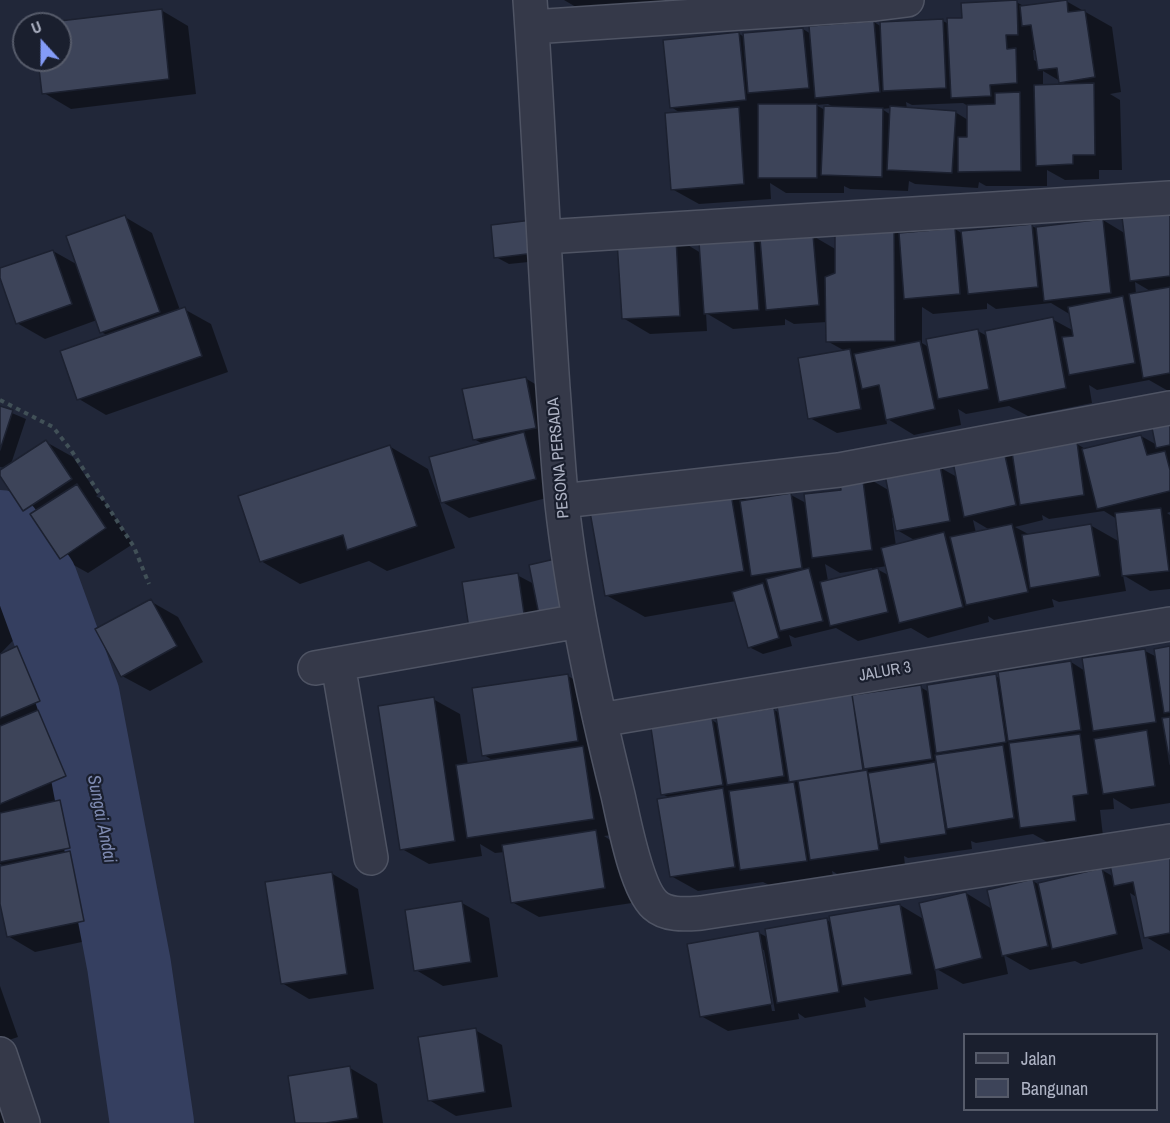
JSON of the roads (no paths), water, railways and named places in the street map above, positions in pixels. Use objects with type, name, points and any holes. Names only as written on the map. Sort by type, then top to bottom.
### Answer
[{"type":"street","points":[[531,13],[875,4],[907,0]]},
{"type":"street","name":"PESONA PERSADA","points":[[531,13],[562,501],[579,621],[600,720],[634,857],[645,890],[654,904],[666,912],[701,913],[1170,841]]},
{"type":"street","points":[[544,237],[1170,198]]},
{"type":"street","points":[[562,501],[839,470],[1170,408]]},
{"type":"street","points":[[371,858],[326,666],[579,621]]},
{"type":"street","name":"JALUR 3","points":[[600,720],[1170,624]]},
{"type":"street","points":[[0,1054],[23,1123]]},
{"type":"waterway","name":"Sungai Andai","points":[[0,532],[36,582],[78,697],[129,965],[152,1123]]}]
